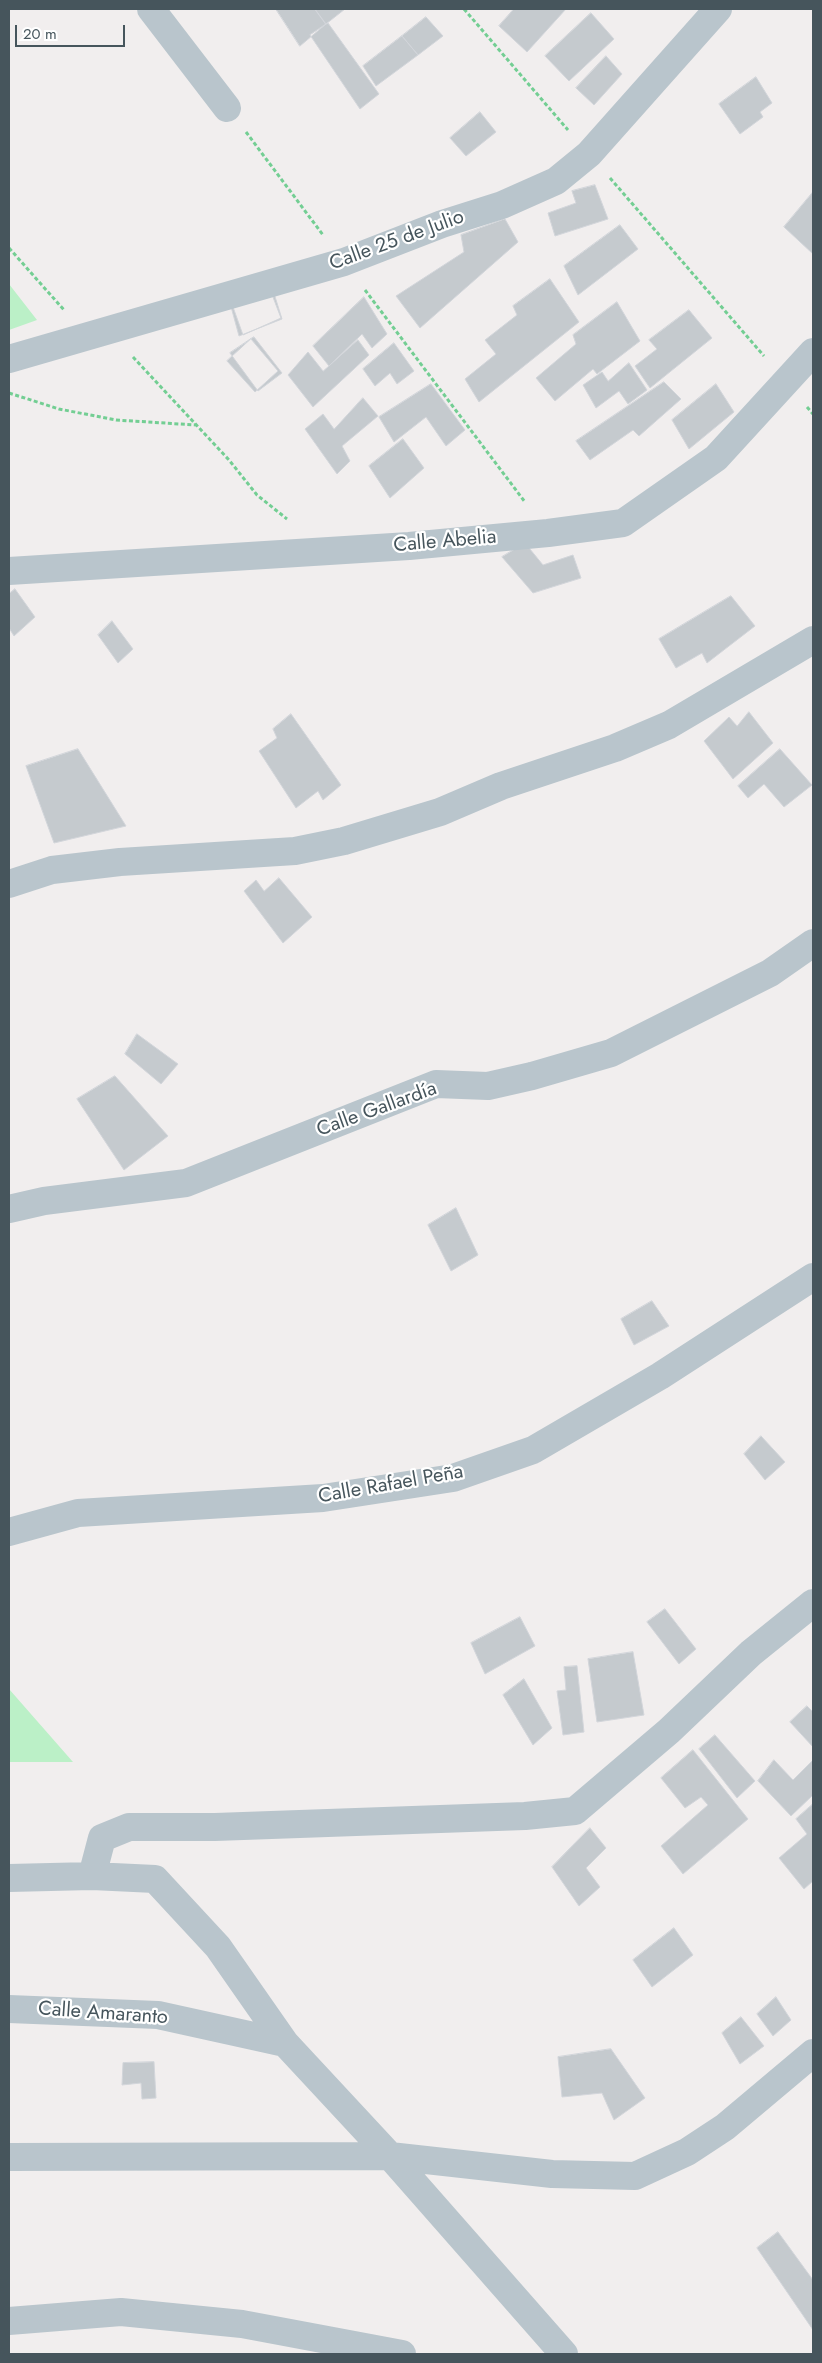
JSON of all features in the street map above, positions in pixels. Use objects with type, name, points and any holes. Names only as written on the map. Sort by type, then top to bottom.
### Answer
[{"type":"street","points":[[151,9],[227,108]]},
{"type":"street","name":"Calle 25 de Julio","points":[[9,359],[344,262],[442,224],[502,204],[556,180],[589,154],[718,9]]},
{"type":"street","name":"Calle Abelia","points":[[9,571],[409,546],[548,533],[623,523],[716,458],[813,352]]},
{"type":"street","points":[[9,884],[52,870],[120,862],[295,851],[354,838],[440,812],[502,786],[615,748],[669,725],[813,640]]},
{"type":"street","name":"Calle Gallardía","points":[[9,1209],[44,1201],[186,1183],[436,1084],[488,1086],[532,1076],[611,1053],[770,973],[813,943]]},
{"type":"street","name":"Calle Rafael Peña","points":[[9,1532],[78,1514],[323,1498],[453,1478],[533,1450],[660,1376],[813,1277]]},
{"type":"street","points":[[92,1876],[102,1838],[129,1827],[215,1827],[496,1817],[575,1811],[669,1730],[751,1653],[813,1603]]},
{"type":"street","points":[[9,1878],[92,1876],[155,1880],[218,1947],[285,2043],[390,2156],[564,2354]]},
{"type":"street","name":"Calle Amaranto","points":[[9,2009],[158,2015],[285,2043]]},
{"type":"street","points":[[9,2157],[390,2156],[552,2174],[635,2176],[687,2152],[725,2127],[813,2053]]},
{"type":"street","points":[[9,2320],[121,2312],[242,2324],[402,2354]]},
{"type":"path","points":[[464,9],[813,414]]},
{"type":"path","points":[[227,108],[548,533]]},
{"type":"path","points":[[9,248],[88,337],[132,355],[257,495],[324,550]]},
{"type":"path","points":[[9,393],[59,409],[116,420],[196,425]]},
{"type":"green space","points":[[9,284],[37,320],[9,330]]},
{"type":"green space","points":[[9,1689],[73,1762],[9,1762]]},
{"type":"building","points":[[276,9],[315,9],[326,24],[300,46]]},
{"type":"building","points":[[315,9],[345,9],[326,24]]},
{"type":"building","points":[[514,9],[566,9],[527,52],[499,26]]},
{"type":"building","points":[[591,13],[614,39],[569,81],[545,56]]},
{"type":"building","points":[[426,17],[443,36],[418,55],[402,36]]},
{"type":"building","points":[[328,23],[379,94],[360,109],[310,35]]},
{"type":"building","points":[[402,36],[418,55],[376,86],[363,66]]},
{"type":"building","points":[[606,56],[622,74],[594,105],[576,88]]},
{"type":"building","points":[[756,77],[772,103],[760,112],[763,117],[740,134],[719,104]]},
{"type":"building","points":[[480,112],[496,132],[466,156],[450,138]]},
{"type":"building","points":[[595,185],[608,219],[555,236],[548,213],[576,203],[572,191]]},
{"type":"building","points":[[813,192],[813,254],[784,227]]},
{"type":"building","points":[[505,219],[518,242],[420,328],[396,296],[464,252],[461,235]]},
{"type":"building","points":[[620,225],[638,249],[578,295],[564,266]]},
{"type":"building","points":[[550,279],[579,322],[479,402],[465,379],[496,354],[485,340],[517,315],[513,306]]},
{"type":"building","points":[[272,287],[282,319],[239,336],[230,303]]},
{"type":"building","points":[[271,292],[281,318],[243,335],[233,307]]},
{"type":"building","points":[[364,297],[387,334],[372,348],[362,334],[329,366],[313,346]]},
{"type":"building","points":[[617,302],[640,341],[597,374],[593,369],[555,401],[536,378],[576,344],[573,335]]},
{"type":"building","points":[[689,310],[712,338],[650,388],[635,366],[657,349],[649,340]]},
{"type":"building","points":[[254,337],[282,373],[258,391],[230,353]]},
{"type":"building","points":[[251,339],[278,371],[255,392],[227,361]]},
{"type":"building","points":[[358,340],[369,355],[313,407],[288,375],[308,352],[323,371]]},
{"type":"building","points":[[394,343],[414,371],[397,384],[390,373],[375,386],[363,369]]},
{"type":"building","points":[[629,363],[647,390],[628,404],[619,391],[596,408],[583,385],[602,372],[608,381]]},
{"type":"building","points":[[664,382],[681,399],[639,436],[633,430],[590,460],[576,441]]},
{"type":"building","points":[[431,384],[465,430],[446,446],[426,417],[394,442],[379,417]]},
{"type":"building","points":[[716,384],[734,412],[689,449],[672,420]]},
{"type":"building","points":[[363,398],[378,416],[342,446],[350,461],[337,474],[305,429],[323,414],[334,429]]},
{"type":"building","points":[[403,439],[424,468],[390,498],[369,466]]},
{"type":"building","points":[[525,543],[543,565],[573,555],[581,578],[533,593],[502,557]]},
{"type":"building","points":[[15,589],[35,617],[14,636],[9,628],[9,594]]},
{"type":"building","points":[[731,596],[755,626],[707,663],[702,653],[676,668],[659,639]]},
{"type":"building","points":[[112,621],[133,649],[118,663],[98,635]]},
{"type":"building","points":[[749,712],[773,743],[733,779],[704,741],[729,717],[737,726]]},
{"type":"building","points":[[291,714],[341,785],[323,800],[318,791],[296,808],[259,751],[277,738],[273,729]]},
{"type":"building","points":[[78,749],[126,826],[54,843],[26,766]]},
{"type":"building","points":[[780,749],[812,785],[784,807],[764,784],[748,798],[738,786]]},
{"type":"building","points":[[279,878],[312,917],[283,943],[244,891],[256,880],[264,891]]},
{"type":"building","points":[[137,1034],[178,1064],[161,1084],[125,1054]]},
{"type":"building","points":[[115,1076],[168,1136],[124,1170],[77,1099]]},
{"type":"building","points":[[456,1208],[478,1255],[451,1271],[428,1225]]},
{"type":"building","points":[[652,1301],[669,1326],[634,1345],[621,1319]]},
{"type":"building","points":[[761,1436],[785,1462],[765,1480],[744,1454]]},
{"type":"building","points":[[665,1609],[696,1649],[679,1664],[647,1622]]},
{"type":"building","points":[[520,1617],[535,1646],[485,1674],[471,1643]]},
{"type":"building","points":[[633,1652],[644,1715],[597,1722],[588,1659]]},
{"type":"building","points":[[577,1666],[584,1732],[563,1735],[557,1691],[566,1690],[564,1667]]},
{"type":"building","points":[[524,1679],[552,1728],[533,1745],[503,1695]]},
{"type":"building","points":[[807,1706],[813,1712],[813,1747],[790,1722]]},
{"type":"building","points":[[715,1735],[755,1781],[737,1798],[699,1749]]},
{"type":"building","points":[[693,1750],[748,1819],[683,1874],[661,1846],[708,1805],[701,1797],[685,1808],[661,1778]]},
{"type":"building","points":[[774,1760],[793,1780],[813,1762],[813,1795],[791,1816],[758,1781]]},
{"type":"building","points":[[813,1804],[813,1881],[804,1889],[779,1858],[807,1834],[796,1819]]},
{"type":"building","points":[[590,1828],[606,1848],[586,1868],[600,1887],[579,1906],[552,1867]]},
{"type":"building","points":[[674,1928],[693,1955],[652,1987],[633,1960]]},
{"type":"building","points":[[776,1997],[791,2020],[773,2036],[757,2014]]},
{"type":"building","points":[[741,2017],[764,2046],[740,2064],[722,2033]]},
{"type":"building","points":[[611,2049],[645,2098],[614,2120],[602,2093],[562,2097],[558,2057]]},
{"type":"building","points":[[154,2062],[156,2098],[142,2099],[141,2083],[122,2085],[123,2063]]},
{"type":"building","points":[[778,2232],[813,2280],[813,2330],[757,2248]]}]
